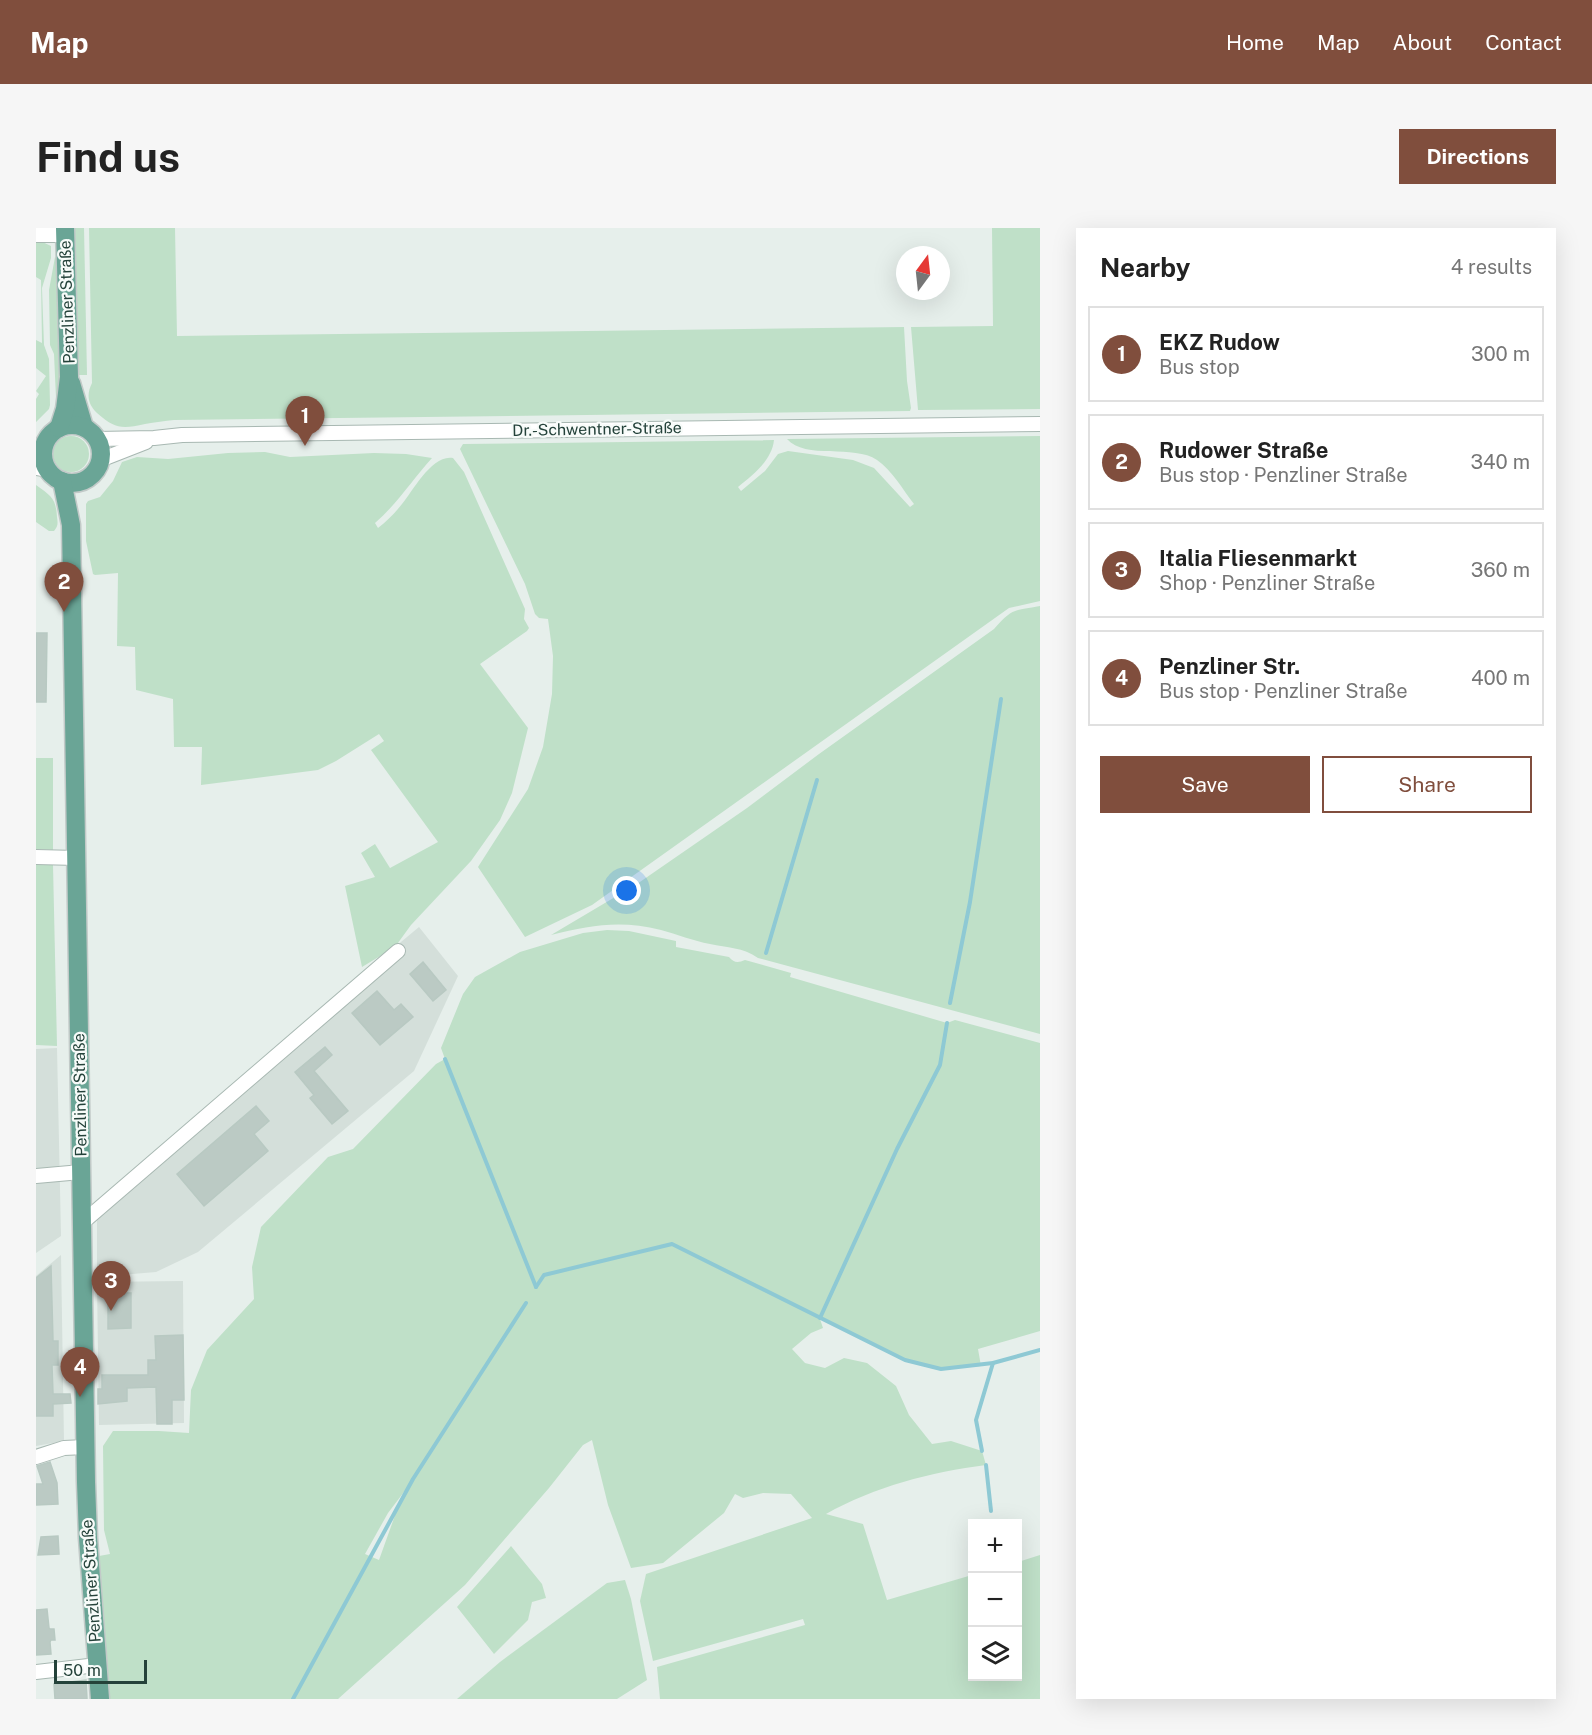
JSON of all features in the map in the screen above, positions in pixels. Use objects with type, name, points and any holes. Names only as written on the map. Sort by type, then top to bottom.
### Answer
[{"type":"main road","name":"Penzliner Straße","points":[[59,428],[65,409],[69,377],[65,232]]},
{"type":"main road","name":"Penzliner Straße","points":[[69,377],[90,433]]},
{"type":"main road","points":[[75,425],[90,433],[101,450],[100,460],[93,473],[84,480],[72,482],[49,473],[40,450],[59,428],[75,425]]},
{"type":"main road","name":"Penzliner Straße","points":[[49,473],[72,525]]},
{"type":"main road","name":"Penzliner Straße","points":[[84,480],[72,525],[76,858],[85,1447],[88,1538],[100,1699]]},
{"type":"street","points":[[36,235],[65,232]]},
{"type":"street","name":"Dr.-Schwentner-Straße","points":[[90,433],[154,438],[182,435],[439,430],[1040,423]]},
{"type":"street","name":"Dr.-Schwentner-Straße","points":[[100,460],[154,438]]},
{"type":"street","points":[[36,857],[76,858]]},
{"type":"street","points":[[82,1224],[398,951]]},
{"type":"street","points":[[36,1176],[81,1172]]},
{"type":"street","points":[[36,1451],[85,1447]]},
{"type":"street","points":[[36,1457],[64,1448]]},
{"type":"street","points":[[36,1672],[97,1665]]},
{"type":"shaded area","points":[[419,927],[458,976],[414,1071],[198,1252],[156,1272],[97,1277],[97,1218],[371,967]]},
{"type":"shaded area","points":[[57,1048],[61,1236],[36,1253],[36,1049]]},
{"type":"shaded area","points":[[61,1255],[64,1441],[36,1446],[36,1276]]},
{"type":"shaded area","points":[[183,1281],[184,1423],[99,1425],[97,1282]]},
{"type":"green space","points":[[74,228],[84,228],[87,375],[78,375],[74,301]]},
{"type":"green space","points":[[89,228],[175,228],[177,336],[904,327],[911,408],[910,411],[174,420],[130,427],[114,425],[97,413],[89,399],[92,383]]},
{"type":"green space","points":[[992,228],[1040,228],[1040,409],[918,410],[911,327],[993,326]]},
{"type":"green space","points":[[36,239],[51,246],[51,258],[42,288],[44,345],[49,359],[50,405],[36,422],[36,399],[39,394],[36,391],[46,376],[36,368],[36,340],[42,343],[41,280],[36,277]]},
{"type":"green space","points":[[55,257],[63,402],[56,398],[54,354],[50,345],[49,290]]},
{"type":"green space","points":[[71,436],[84,441],[89,454],[84,467],[71,472],[58,467],[53,454],[58,441]]},
{"type":"green space","points":[[1040,436],[1040,601],[1009,608],[592,905],[525,937],[478,867],[528,789],[543,747],[552,694],[553,656],[548,619],[539,618],[535,614],[525,584],[460,449],[463,444],[774,440],[766,460],[738,487],[741,491],[765,471],[778,454],[788,451],[853,460],[874,468],[910,507],[914,504],[892,475],[877,460],[856,453],[805,449],[787,439]]},
{"type":"green space","points":[[265,452],[290,457],[374,453],[432,458],[398,500],[375,523],[378,528],[397,511],[431,467],[445,458],[453,458],[464,472],[525,609],[524,619],[529,628],[480,664],[528,728],[512,793],[500,820],[471,861],[411,925],[395,947],[362,967],[345,886],[375,877],[361,853],[375,844],[390,868],[438,842],[371,750],[384,741],[379,734],[318,770],[201,785],[202,747],[174,747],[173,699],[136,690],[135,647],[117,646],[118,573],[93,574],[86,541],[86,504],[100,497],[113,481],[122,462],[137,457],[168,459]]},
{"type":"green space","points":[[36,485],[54,501],[58,523],[54,531],[49,531],[36,522]]},
{"type":"green space","points":[[1040,606],[1040,1034],[758,958],[741,950],[704,943],[646,927],[606,925],[551,935],[637,884],[747,808],[994,629],[1005,617],[1019,610]]},
{"type":"green space","points":[[36,758],[53,758],[53,850],[36,849]]},
{"type":"green space","points":[[36,864],[53,865],[57,1046],[36,1045]]},
{"type":"green space","points":[[607,930],[629,931],[676,941],[676,947],[729,957],[736,962],[745,960],[791,973],[790,977],[947,1023],[955,1020],[1040,1043],[1040,1331],[978,1349],[981,1366],[941,1369],[905,1360],[820,1319],[823,1328],[811,1333],[792,1349],[805,1363],[825,1368],[844,1358],[867,1363],[896,1386],[909,1415],[932,1444],[951,1441],[982,1451],[986,1465],[924,1476],[883,1488],[826,1514],[863,1524],[887,1600],[968,1576],[968,1681],[1022,1681],[1022,1561],[1040,1555],[1040,1699],[660,1699],[657,1667],[805,1625],[803,1619],[653,1661],[640,1601],[646,1574],[812,1518],[791,1494],[763,1493],[743,1498],[735,1494],[724,1513],[663,1563],[631,1568],[608,1505],[592,1440],[583,1445],[465,1585],[338,1699],[110,1699],[99,1556],[110,1554],[104,1530],[103,1446],[113,1431],[189,1433],[191,1390],[207,1350],[254,1299],[252,1267],[261,1227],[328,1157],[353,1149],[436,1064],[445,1059],[441,1048],[463,994],[475,977],[520,952],[583,933]],"holes":[[[410,1484],[398,1507],[379,1560],[365,1554],[388,1513]]]},
{"type":"green space","points":[[511,1546],[542,1584],[546,1598],[532,1602],[528,1620],[494,1654],[457,1607]]},
{"type":"green space","points":[[625,1580],[647,1680],[617,1699],[457,1699],[500,1662],[607,1583]]},
{"type":"building","points":[[36,633],[47,633],[46,702],[36,702]]},
{"type":"building","points":[[423,962],[446,990],[433,1001],[410,974]]},
{"type":"building","points":[[377,991],[394,1010],[401,1004],[413,1017],[380,1045],[352,1013]]},
{"type":"building","points":[[325,1047],[332,1055],[314,1071],[348,1111],[332,1124],[310,1098],[314,1095],[295,1072]]},
{"type":"building","points":[[256,1106],[269,1121],[254,1134],[268,1151],[204,1206],[177,1174]]},
{"type":"building","points":[[51,1266],[53,1341],[58,1341],[58,1365],[52,1365],[53,1394],[70,1394],[71,1403],[53,1404],[53,1416],[36,1416],[36,1278]]},
{"type":"building","points":[[108,1293],[131,1293],[131,1328],[108,1329]]},
{"type":"building","points":[[183,1335],[184,1400],[172,1400],[172,1424],[157,1424],[156,1387],[127,1388],[127,1401],[98,1404],[98,1389],[102,1389],[102,1375],[148,1375],[148,1360],[156,1360],[155,1336]]},
{"type":"building","points":[[50,1462],[57,1483],[58,1504],[36,1505],[36,1484],[43,1484],[37,1466]]},
{"type":"building","points":[[58,1536],[59,1554],[38,1555],[41,1537]]},
{"type":"building","points":[[47,1609],[49,1628],[54,1629],[55,1640],[50,1642],[51,1654],[36,1655],[36,1610]]},
{"type":"building","points":[[86,1680],[87,1699],[55,1699],[54,1684]]},
{"type":"waterway","points":[[950,1003],[970,902],[1001,699]]},
{"type":"waterway","points":[[766,953],[817,780]]},
{"type":"waterway","points":[[820,1318],[897,1149],[940,1065],[947,1023]]},
{"type":"waterway","points":[[445,1059],[536,1287]]},
{"type":"waterway","points":[[536,1287],[544,1275],[672,1244],[905,1360],[941,1369],[993,1363],[1040,1350]]},
{"type":"waterway","points":[[293,1699],[413,1479],[526,1303]]},
{"type":"waterway","points":[[982,1451],[976,1420],[993,1363]]},
{"type":"waterway","points":[[986,1465],[991,1511]]},
{"type":"place","name":"EKZ Rudow","points":[[305,446]]},
{"type":"place","name":"Rudower Straße","points":[[64,612]]},
{"type":"place","name":"Italia Fliesenmarkt","points":[[111,1311]]},
{"type":"place","name":"Penzliner Str.","points":[[80,1397]]}]
